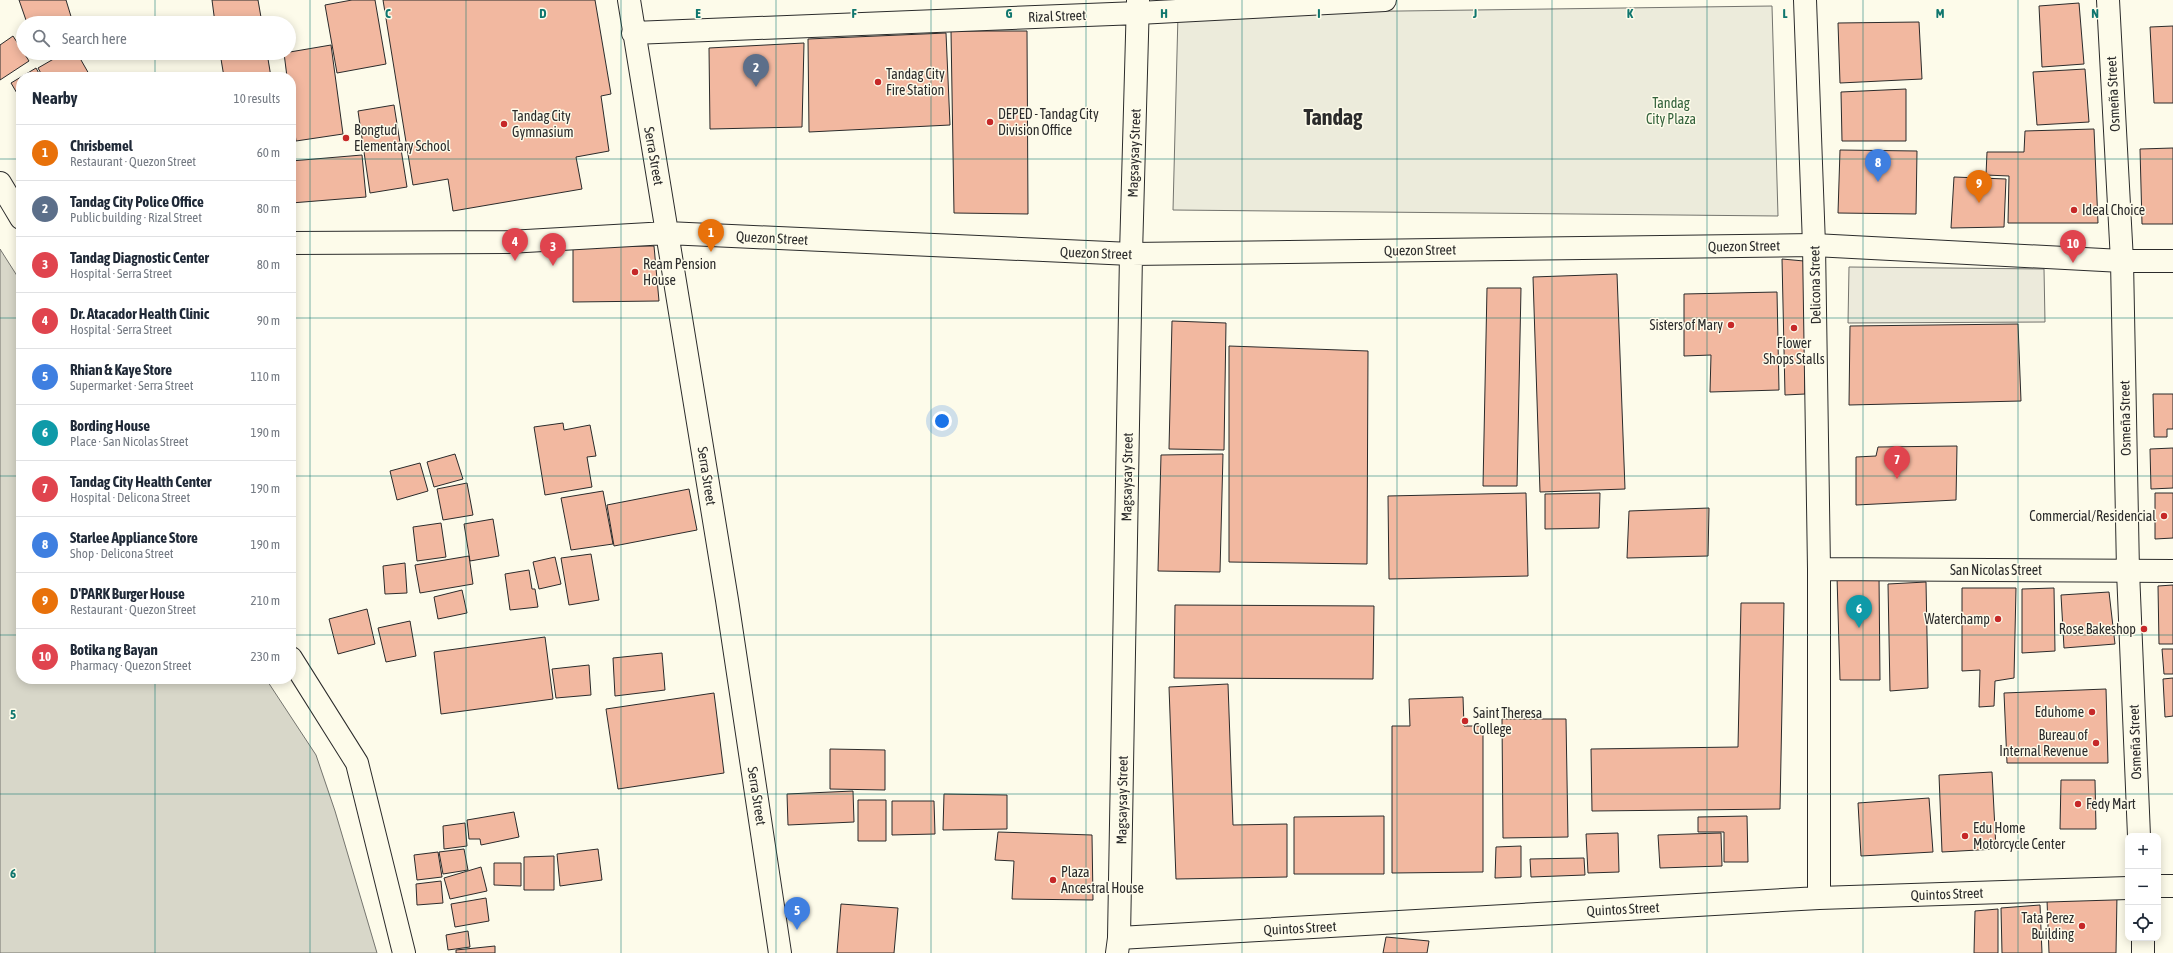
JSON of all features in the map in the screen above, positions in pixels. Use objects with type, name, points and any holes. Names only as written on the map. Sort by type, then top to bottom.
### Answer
[{"type":"street","name":"Serra Street","points":[[629,0],[633,33],[727,600],[780,953]]},
{"type":"street","name":"Rizal Street","points":[[633,33],[1138,6],[1385,0]]},
{"type":"street","name":"Delicona Street","points":[[1805,0],[1814,245],[1820,569],[1819,898]]},
{"type":"street","name":"Osmeña Street","points":[[2108,0],[2122,261],[2128,570],[2139,833]]},
{"type":"street","name":"Magsaysay Street","points":[[1118,946],[1131,254],[1138,6]]},
{"type":"street","points":[[0,183],[16,210]]},
{"type":"street","name":"Quezon Street","points":[[296,243],[508,242],[667,233],[1131,254],[1814,245],[2122,261],[2173,261]]},
{"type":"street","name":"San Nicolas Street","points":[[1820,569],[2173,570]]},
{"type":"street","points":[[296,666],[357,763],[404,953]]},
{"type":"street","points":[[2161,886],[2173,886]]},
{"type":"street","name":"Quintos Street","points":[[1118,946],[1819,898],[2125,888]]},
{"type":"street","points":[[2143,941],[2143,953]]},
{"type":"green space","name":"Tandag City Plaza","points":[[1772,6],[1778,216],[1173,210],[1178,14]]},
{"type":"shaded area","points":[[0,249],[16,274],[16,684],[269,684],[316,755],[335,811],[377,953],[0,953]]},
{"type":"shaded area","points":[[1849,267],[2044,269],[2045,322],[1848,323]]},
{"type":"building","points":[[19,0],[66,0],[71,16],[25,16]]},
{"type":"building","points":[[212,0],[258,0],[261,16],[214,16]]},
{"type":"building","points":[[352,0],[375,0],[386,64],[337,73],[325,5]]},
{"type":"building","name":"Tandag City Gymnasium","points":[[383,0],[595,0],[611,94],[601,96],[609,151],[576,157],[582,189],[453,211],[448,179],[413,185]]},
{"type":"building","points":[[2079,3],[2084,64],[2042,67],[2039,6]]},
{"type":"building","points":[[1919,22],[1922,79],[1840,83],[1838,23]]},
{"type":"building","points":[[2173,26],[2173,103],[2154,103],[2150,27]]},
{"type":"building","name":"DEPED - Tandag City Division Office","points":[[951,31],[1027,31],[1028,214],[954,213]]},
{"type":"building","name":"Tandag City Fire Station","points":[[946,33],[950,125],[809,132],[808,39]]},
{"type":"building","points":[[13,36],[16,41],[16,60],[29,61],[0,80],[0,45]]},
{"type":"building","points":[[804,43],[802,127],[710,129],[709,48]]},
{"type":"building","points":[[331,45],[343,134],[296,141],[296,72],[286,72],[285,60],[296,60],[296,51]]},
{"type":"building","points":[[52,60],[81,60],[88,72],[40,72],[38,68]]},
{"type":"building","points":[[221,60],[268,60],[270,72],[223,72]]},
{"type":"building","points":[[36,68],[38,72],[29,72]]},
{"type":"building","points":[[2085,69],[2089,122],[2037,125],[2033,72]]},
{"type":"building","points":[[16,80],[16,92],[11,83]]},
{"type":"building","points":[[1906,89],[1906,141],[1842,141],[1841,92]]},
{"type":"building","points":[[394,105],[407,187],[370,193],[358,111]]},
{"type":"building","points":[[2094,129],[2098,223],[2008,223],[2009,176],[1986,175],[1987,152],[2024,152],[2025,131]]},
{"type":"building","points":[[2173,148],[2173,224],[2142,224],[2140,149]]},
{"type":"building","points":[[1840,150],[1917,151],[1916,214],[1838,213]]},
{"type":"building","points":[[362,155],[366,197],[296,203],[296,161]]},
{"type":"building","points":[[1954,177],[2006,179],[2004,227],[1951,228]]},
{"type":"building","points":[[573,246],[654,246],[659,301],[573,302]]},
{"type":"building","name":"Flower Shops Stalls","points":[[1782,259],[1804,261],[1805,394],[1785,395]]},
{"type":"building","points":[[1617,274],[1625,489],[1540,492],[1533,277]]},
{"type":"building","points":[[1487,288],[1521,288],[1517,486],[1483,486]]},
{"type":"building","name":"Sisters of Mary","points":[[1777,292],[1779,390],[1710,392],[1711,355],[1684,356],[1684,294]]},
{"type":"building","points":[[1172,321],[1226,323],[1224,450],[1169,449]]},
{"type":"building","points":[[2018,324],[2021,401],[1849,405],[1850,326]]},
{"type":"building","points":[[1229,346],[1368,351],[1367,564],[1229,562]]},
{"type":"building","points":[[2153,394],[2173,394],[2173,429],[2167,429],[2167,437],[2154,437]]},
{"type":"building","points":[[563,423],[564,430],[590,425],[596,456],[587,457],[592,487],[545,495],[534,427]]},
{"type":"building","points":[[1957,446],[1956,500],[1856,505],[1856,457],[1876,456],[1878,447]]},
{"type":"building","points":[[2173,448],[2173,488],[2151,489],[2150,449]]},
{"type":"building","points":[[455,454],[463,479],[434,487],[427,462]]},
{"type":"building","points":[[1223,454],[1220,572],[1158,571],[1161,455]]},
{"type":"building","points":[[420,463],[428,491],[397,500],[390,471]]},
{"type":"building","points":[[467,483],[473,515],[443,520],[437,489]]},
{"type":"building","points":[[689,489],[697,530],[614,546],[607,505]]},
{"type":"building","points":[[603,491],[613,544],[571,550],[561,498]]},
{"type":"building","points":[[1526,493],[1528,576],[1389,579],[1388,496]]},
{"type":"building","points":[[1600,493],[1599,528],[1545,529],[1545,494]]},
{"type":"building","name":"Commercial/Residencial","points":[[2155,493],[2173,493],[2173,538],[2155,539]]},
{"type":"building","points":[[1709,508],[1708,556],[1627,558],[1629,511]]},
{"type":"building","points":[[493,519],[499,556],[470,561],[464,524]]},
{"type":"building","points":[[441,523],[446,557],[417,561],[413,527]]},
{"type":"building","points":[[591,554],[599,600],[569,605],[561,558]]},
{"type":"building","points":[[469,556],[473,584],[420,593],[415,565]]},
{"type":"building","points":[[555,557],[561,584],[539,589],[533,562]]},
{"type":"building","points":[[405,563],[407,593],[385,594],[383,566]]},
{"type":"building","points":[[529,570],[532,589],[535,589],[538,607],[510,610],[505,574]]},
{"type":"building","points":[[1879,576],[1880,680],[1840,680],[1837,577]]},
{"type":"building","points":[[1926,582],[1928,688],[1890,691],[1888,584]]},
{"type":"building","points":[[2173,585],[2173,644],[2159,644],[2158,586]]},
{"type":"building","points":[[1962,588],[2016,588],[2014,678],[1995,681],[1994,706],[1979,707],[1980,670],[1962,671]]},
{"type":"building","points":[[2054,588],[2055,651],[2022,653],[2022,589]]},
{"type":"building","points":[[462,590],[467,613],[438,619],[434,597]]},
{"type":"building","points":[[2109,592],[2115,644],[2064,648],[2061,595]]},
{"type":"building","points":[[1741,603],[1784,603],[1780,809],[1592,811],[1591,749],[1738,747]]},
{"type":"building","points":[[1175,605],[1374,606],[1373,679],[1174,678]]},
{"type":"building","points":[[367,609],[375,644],[338,654],[329,619]]},
{"type":"building","points":[[410,621],[416,656],[386,662],[378,628]]},
{"type":"building","points":[[545,637],[553,699],[441,714],[434,652]]},
{"type":"building","points":[[2162,649],[2173,649],[2173,674],[2164,674]]},
{"type":"building","points":[[662,653],[665,690],[615,696],[613,658]]},
{"type":"building","points":[[589,665],[591,695],[556,698],[552,669]]},
{"type":"building","points":[[2173,678],[2173,716],[2165,717],[2163,679]]},
{"type":"building","points":[[1228,684],[1233,825],[1287,824],[1287,877],[1176,879],[1169,687]]},
{"type":"building","points":[[2106,689],[2108,763],[2007,763],[2004,693]]},
{"type":"building","points":[[714,693],[724,773],[618,789],[606,709]]},
{"type":"building","points":[[1463,697],[1464,726],[1483,726],[1483,872],[1392,873],[1392,726],[1410,726],[1409,699]]},
{"type":"building","points":[[1502,719],[1566,719],[1568,837],[1503,838]]},
{"type":"building","points":[[830,749],[885,750],[885,790],[830,789]]},
{"type":"building","points":[[1992,772],[1996,849],[1942,852],[1939,775]]},
{"type":"building","name":"Fedy Mart","points":[[2061,780],[2095,780],[2096,829],[2060,829]]},
{"type":"building","points":[[853,791],[854,822],[788,825],[787,794]]},
{"type":"building","points":[[944,794],[1007,795],[1007,829],[943,830]]},
{"type":"building","points":[[1929,798],[1933,852],[1861,856],[1858,803]]},
{"type":"building","points":[[858,800],[886,800],[886,841],[858,841]]},
{"type":"building","points":[[892,801],[934,801],[935,834],[892,835]]},
{"type":"building","points":[[514,812],[519,837],[481,845],[480,839],[469,839],[467,820]]},
{"type":"building","points":[[1384,816],[1384,874],[1294,874],[1294,817]]},
{"type":"building","points":[[1747,816],[1748,862],[1724,862],[1724,832],[1698,832],[1698,817]]},
{"type":"building","points":[[465,823],[467,846],[444,849],[443,826]]},
{"type":"building","name":"Plaza Ancestral House","points":[[998,832],[1092,835],[1093,900],[1012,899],[1014,861],[995,860]]},
{"type":"building","points":[[1618,833],[1619,872],[1588,873],[1586,834]]},
{"type":"building","points":[[1721,833],[1722,866],[1660,868],[1658,835]]},
{"type":"building","points":[[1521,846],[1521,877],[1495,878],[1496,847]]},
{"type":"building","points":[[464,849],[468,870],[443,874],[439,852]]},
{"type":"building","points":[[598,849],[602,880],[560,886],[557,854]]},
{"type":"building","points":[[438,852],[442,877],[417,880],[414,855]]},
{"type":"building","points":[[554,856],[554,890],[524,890],[524,857]]},
{"type":"building","points":[[1584,858],[1585,875],[1531,877],[1530,859]]},
{"type":"building","points":[[494,863],[521,863],[521,886],[494,885]]},
{"type":"building","points":[[481,867],[487,891],[450,899],[444,878]]},
{"type":"building","points":[[441,881],[443,903],[417,905],[416,884]]},
{"type":"building","name":"Tata Perez Building","points":[[2117,895],[2116,953],[2049,953],[2047,900]]},
{"type":"building","points":[[486,898],[489,921],[455,927],[451,904]]},
{"type":"building","points":[[841,904],[898,908],[894,953],[837,953]]},
{"type":"building","points":[[2040,905],[2042,953],[2002,953],[2001,908]]},
{"type":"building","points":[[1998,909],[1998,953],[1974,953],[1975,911]]},
{"type":"building","points":[[468,931],[470,947],[448,950],[446,935]]},
{"type":"building","points":[[1386,937],[1429,941],[1427,953],[1383,953]]},
{"type":"building","points":[[495,946],[495,953],[456,953],[456,950]]},
{"type":"place","name":"Tandag City Fire Station","points":[[878,82]]},
{"type":"place","name":"Tandag City Police Office","points":[[756,87]]},
{"type":"place","name":"DEPED - Tandag City Division Office","points":[[990,122]]},
{"type":"place","name":"Tandag City Gymnasium","points":[[504,124]]},
{"type":"place","name":"Bongtud Elementary School","points":[[346,138]]},
{"type":"place","name":"Starlee Appliance Store","points":[[1878,182]]},
{"type":"place","name":"D'PARK Burger House","points":[[1979,203]]},
{"type":"place","name":"Ideal Choice","points":[[2074,210]]},
{"type":"place","name":"Chrisbemel","points":[[711,252]]},
{"type":"place","name":"Dr. Atacador Health Clinic","points":[[515,261]]},
{"type":"place","name":"Botika ng Bayan","points":[[2073,263]]},
{"type":"place","name":"Tandag Diagnostic Center","points":[[553,266]]},
{"type":"place","name":"Ream Pension House","points":[[635,272]]},
{"type":"place","name":"Sisters of Mary","points":[[1731,325]]},
{"type":"place","name":"Flower Shops Stalls","points":[[1794,328]]},
{"type":"place","name":"Tandag City Health Center","points":[[1897,479]]},
{"type":"place","name":"Commercial/Residencial","points":[[2164,516]]},
{"type":"place","name":"Waterchamp","points":[[1998,619]]},
{"type":"place","name":"Bording House","points":[[1859,628]]},
{"type":"place","name":"Rose Bakeshop","points":[[2144,629]]},
{"type":"place","name":"Eduhome","points":[[2092,712]]},
{"type":"place","name":"Saint Theresa College","points":[[1465,721]]},
{"type":"place","name":"Bureau of Internal Revenue","points":[[2096,743]]},
{"type":"place","name":"Fedy Mart","points":[[2078,804]]},
{"type":"place","name":"Edu Home Motorcycle Center","points":[[1965,836]]},
{"type":"place","name":"Plaza Ancestral House","points":[[1053,880]]},
{"type":"place","name":"Tata Perez Building","points":[[2082,926]]},
{"type":"place","name":"Rhian & Kaye Store","points":[[797,930]]},
{"type":"district","name":"Tandag","points":[[1333,117]]}]
